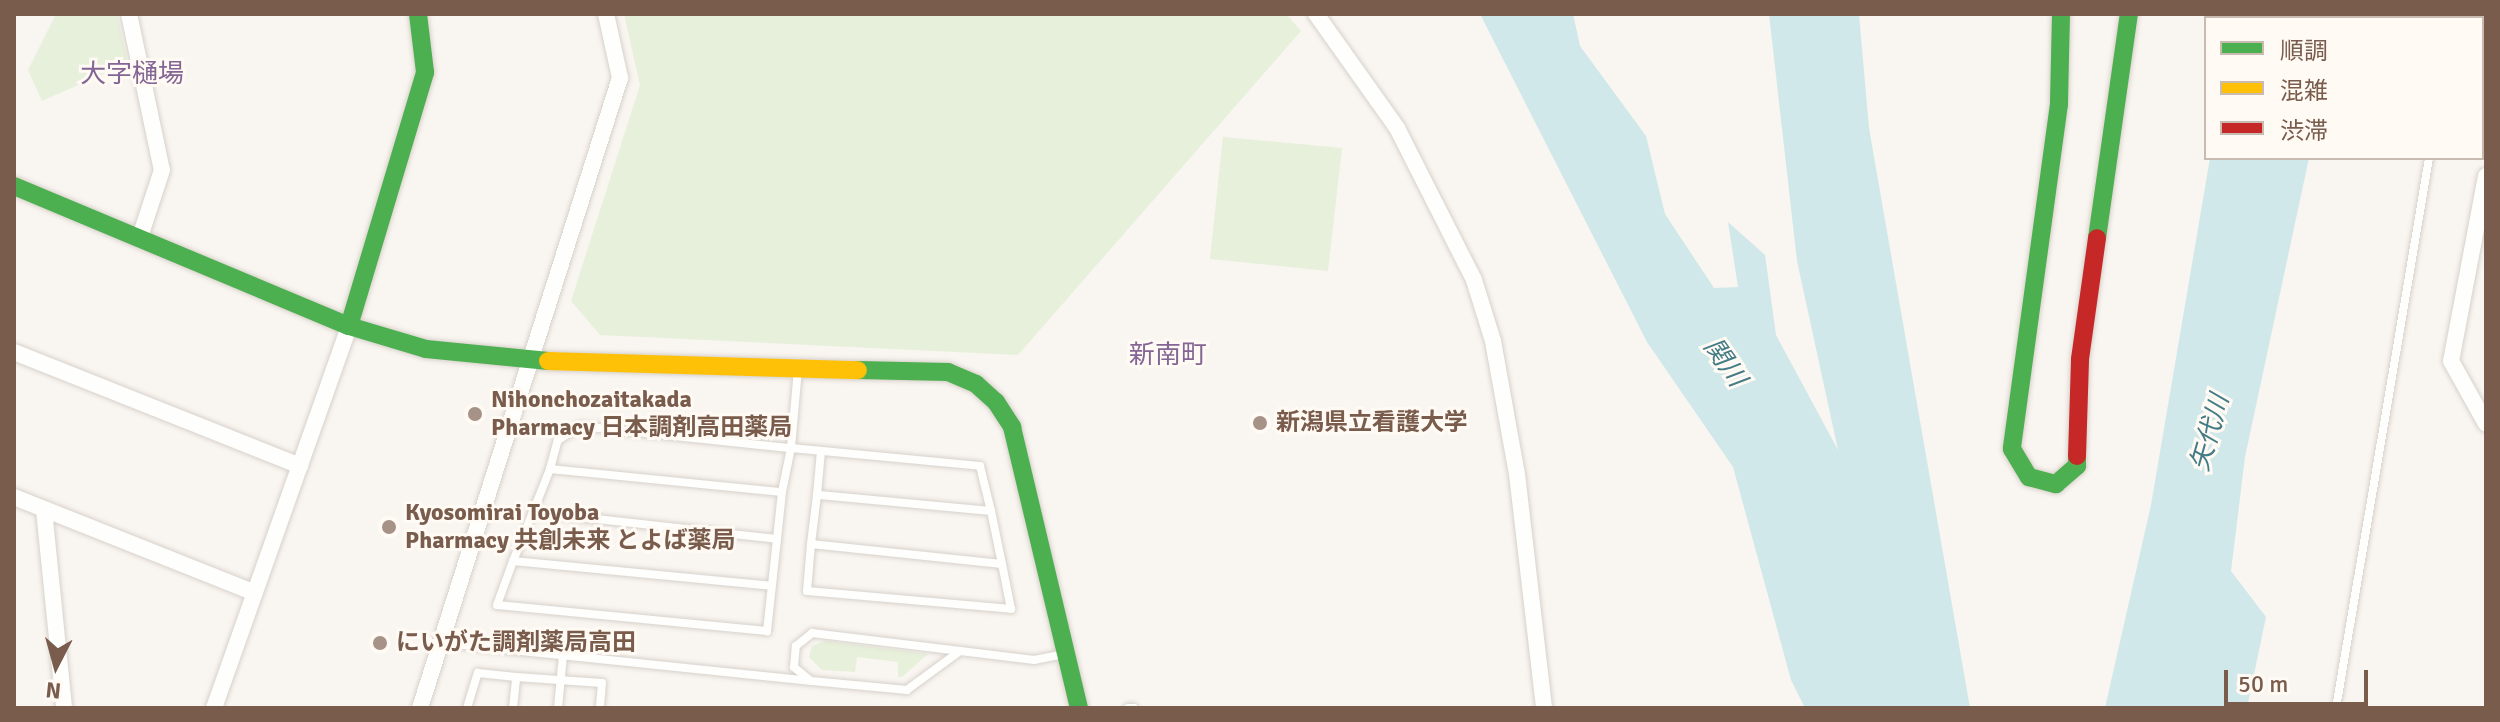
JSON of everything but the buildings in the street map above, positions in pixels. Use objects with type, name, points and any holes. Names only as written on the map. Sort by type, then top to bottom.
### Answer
[{"type":"street","points":[[129,14],[162,170],[140,237]]},
{"type":"street","points":[[214,708],[349,326],[425,72],[418,14]]},
{"type":"street","points":[[420,708],[444,643],[534,361],[620,78],[606,14]]},
{"type":"street","points":[[1316,14],[1397,128],[1474,280],[1493,341],[1517,474],[1544,708]]},
{"type":"street","points":[[2061,14],[2059,104],[2012,449],[2029,477],[2056,484],[2077,466],[2080,359],[2129,14]]},
{"type":"street","points":[[2486,176],[2451,361],[2486,424]]},
{"type":"street","points":[[14,186],[349,326],[426,349],[534,361],[799,364],[948,372],[996,402],[1012,427],[1079,708]]},
{"type":"street","points":[[14,352],[300,466]]},
{"type":"street","points":[[14,497],[255,593]]},
{"type":"street","points":[[44,510],[64,708]]},
{"type":"lane","points":[[2336,708],[2429,160]]},
{"type":"lane","points":[[799,364],[791,448],[782,492],[767,631],[497,605],[550,469],[558,440],[580,426],[791,448],[980,466],[1011,609],[807,591],[821,451]]},
{"type":"lane","points":[[550,469],[782,492]]},
{"type":"lane","points":[[817,495],[991,511]]},
{"type":"lane","points":[[533,512],[777,539]]},
{"type":"lane","points":[[811,544],[1002,564]]},
{"type":"lane","points":[[513,561],[771,586]]},
{"type":"lane","points":[[811,681],[794,667],[796,646],[812,633],[1034,660],[1066,654]]},
{"type":"lane","points":[[444,643],[907,690],[960,651]]},
{"type":"lane","points":[[558,708],[563,655]]},
{"type":"lane","points":[[467,708],[478,673],[602,683],[600,708]]},
{"type":"lane","points":[[513,708],[516,677]]},
{"type":"green space","points":[[56,14],[117,14],[128,63],[42,101],[28,70]]},
{"type":"green space","points":[[624,14],[1286,14],[1301,31],[1018,355],[600,335],[571,301],[640,85]]},
{"type":"green space","points":[[1223,137],[1342,148],[1328,271],[1210,259]]},
{"type":"green space","points":[[825,641],[928,654],[902,677],[898,677],[898,662],[857,657],[855,672],[822,670],[809,657],[812,646]]},
{"type":"water","name":"関川","points":[[1480,14],[1573,14],[1580,46],[1646,136],[1665,214],[1714,288],[1738,287],[1728,222],[1765,255],[1776,335],[1838,450],[1797,261],[1769,14],[1859,14],[1869,128],[1970,708],[1805,708],[1791,680],[1733,467],[1647,342]]},
{"type":"water","name":"矢代川","points":[[2210,160],[2309,160],[2245,457],[2231,571],[2266,617],[2247,708],[2105,708],[2151,505]]},
{"type":"traffic: fast","points":[[349,326],[425,72],[418,14]]},
{"type":"traffic: fast","points":[[2061,14],[2059,104],[2012,449],[2029,477],[2056,484],[2077,466],[2077,456]]},
{"type":"traffic: fast","points":[[2097,238],[2129,14]]},
{"type":"traffic: fast","points":[[14,186],[349,326],[426,349],[548,361]]},
{"type":"traffic: fast","points":[[858,370],[948,372],[976,384],[996,402],[1012,427],[1079,708]]},
{"type":"traffic: slow","points":[[548,361],[858,370]]},
{"type":"traffic: jam","points":[[2077,456],[2080,359],[2097,238]]},
{"type":"place","name":"Nihonchozaitakada Pharmacy 日本調剤高田薬局","points":[[475,414]]},
{"type":"place","name":"新潟県立看護大学","points":[[1260,423]]},
{"type":"place","name":"Kyosomirai Toyoba Pharmacy 共創未来 とよば薬局","points":[[389,527]]},
{"type":"place","name":"にいがた調剤薬局高田","points":[[380,643]]},
{"type":"district","name":"大字樋場","points":[[132,75]]},
{"type":"district","name":"新南町","points":[[1168,356]]}]
